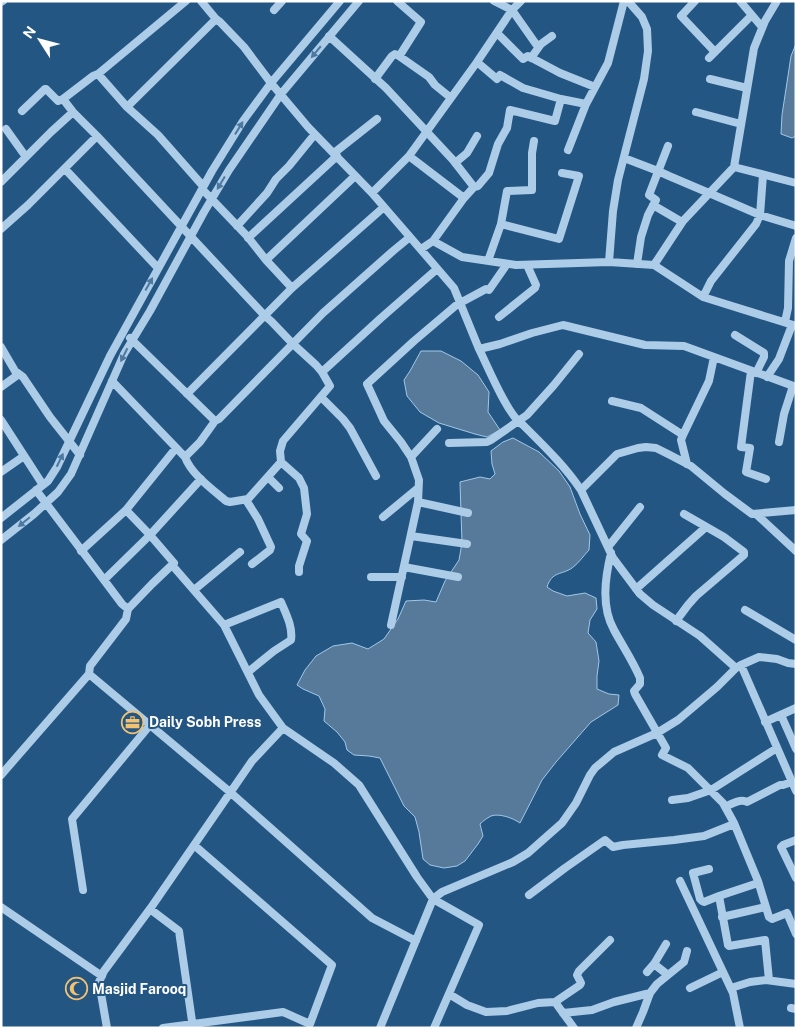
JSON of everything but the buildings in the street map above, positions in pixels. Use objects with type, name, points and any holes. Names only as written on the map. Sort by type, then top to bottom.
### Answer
[{"type":"street","points":[[22,111],[45,89],[58,101],[63,99],[98,74],[186,1]]},
{"type":"street","points":[[202,1],[216,19],[244,47],[271,83],[315,134],[384,206],[454,288],[479,349],[506,404],[517,421],[558,461],[581,490],[613,558],[636,589],[653,605],[700,636],[738,667],[796,791]]},
{"type":"street","points":[[274,10],[282,1]]},
{"type":"street","points":[[1,518],[48,481],[57,468],[110,356],[202,187],[243,121],[271,83],[340,1]]},
{"type":"street","points":[[1,540],[58,492],[71,474],[124,354],[229,170],[281,94],[359,1]]},
{"type":"street","points":[[397,1],[421,22],[399,56]]},
{"type":"street","points":[[494,1],[512,10],[538,47]]},
{"type":"street","points":[[568,150],[586,104],[608,63],[624,1]]},
{"type":"street","points":[[609,262],[613,211],[618,180],[644,79],[648,51],[647,29],[642,17],[628,1]]},
{"type":"street","points":[[694,1],[681,16],[715,52]]},
{"type":"street","points":[[740,1],[762,27]]},
{"type":"street","points":[[654,265],[682,222],[734,167],[754,48],[762,27],[777,1]]},
{"type":"street","points":[[372,193],[409,156],[519,2]]},
{"type":"street","points":[[709,58],[752,15]]},
{"type":"street","points":[[127,107],[216,19]]},
{"type":"street","points":[[497,32],[523,59],[528,56],[560,73],[595,87]]},
{"type":"street","points":[[329,36],[386,88],[455,163],[474,187]]},
{"type":"street","points":[[531,58],[538,47],[552,36]]},
{"type":"street","points":[[375,79],[395,54],[429,76],[434,85],[451,98]]},
{"type":"street","points":[[477,62],[497,79],[500,75],[523,88],[586,104]]},
{"type":"street","points":[[98,74],[127,107],[158,135],[211,200],[237,226],[292,288]]},
{"type":"street","points":[[710,79],[747,88]]},
{"type":"street","points":[[63,99],[73,112],[265,316],[316,365],[330,386],[283,441],[280,450],[281,462],[299,478],[304,488],[307,514],[302,534],[307,541],[299,572]]},
{"type":"street","points":[[421,249],[434,241],[464,198],[490,173],[498,144],[507,128],[510,110],[555,121],[561,99]]},
{"type":"street","points":[[3,177],[73,112]]},
{"type":"street","points":[[696,112],[741,124]]},
{"type":"street","points":[[248,238],[335,155],[377,119]]},
{"type":"street","points":[[6,129],[26,157]]},
{"type":"street","points":[[237,226],[267,193],[276,179],[315,134]]},
{"type":"street","points":[[1,229],[97,136]]},
{"type":"street","points":[[455,163],[467,153],[478,136]]},
{"type":"street","points":[[488,261],[501,224],[506,191],[532,190],[532,153],[534,141]]},
{"type":"street","points":[[637,264],[641,237],[648,215],[656,200],[649,195],[668,146]]},
{"type":"street","points":[[409,156],[464,198]]},
{"type":"street","points":[[624,158],[760,215],[796,226]]},
{"type":"street","points":[[734,167],[796,184]]},
{"type":"street","points":[[65,169],[158,268]]},
{"type":"street","points":[[501,224],[559,239],[579,176],[562,173]]},
{"type":"street","points":[[702,297],[711,281],[750,231],[760,215],[763,175]]},
{"type":"street","points":[[266,260],[355,176]]},
{"type":"street","points":[[653,205],[682,222]]},
{"type":"street","points":[[187,394],[292,288],[384,206]]},
{"type":"street","points":[[185,457],[200,442],[216,421],[322,313],[410,237]]},
{"type":"street","points":[[434,241],[462,257],[516,265],[609,262],[654,265],[702,297],[791,325]]},
{"type":"street","points":[[767,377],[779,358],[791,325],[788,308],[789,261],[795,242]]},
{"type":"street","points":[[390,624],[418,502],[419,480],[411,457],[384,422],[367,384],[414,341],[460,303],[486,289],[489,290],[507,264]]},
{"type":"street","points":[[499,317],[535,288],[536,286],[527,265]]},
{"type":"street","points":[[322,372],[437,269]]},
{"type":"street","points":[[139,303],[150,311]]},
{"type":"street","points":[[479,349],[563,326],[645,345],[684,346],[794,386],[784,414],[779,442]]},
{"type":"street","points":[[124,331],[216,421]]},
{"type":"street","points":[[735,336],[764,353],[764,357],[753,372],[741,447],[750,448],[746,472],[766,479]]},
{"type":"street","points":[[1,347],[15,371],[23,377],[50,418],[80,455]]},
{"type":"street","points":[[449,443],[487,442],[491,440],[527,415],[579,354]]},
{"type":"street","points":[[687,464],[682,435],[709,381],[714,357]]},
{"type":"street","points":[[1,387],[19,374]]},
{"type":"street","points":[[112,381],[185,457],[186,462],[201,479],[226,501],[248,499],[281,462]]},
{"type":"street","points":[[321,397],[344,419],[376,476]]},
{"type":"street","points":[[612,401],[641,408],[682,435]]},
{"type":"street","points":[[3,426],[24,456],[40,488],[45,503],[122,604],[128,609]]},
{"type":"street","points":[[411,457],[438,429]]},
{"type":"street","points":[[581,490],[618,454],[646,447],[656,448],[687,464],[752,514],[796,510]]},
{"type":"street","points":[[81,551],[126,510],[176,448]]},
{"type":"street","points":[[1,472],[24,456]]},
{"type":"street","points":[[268,477],[279,488]]},
{"type":"street","points":[[104,580],[150,535],[201,479]]},
{"type":"street","points":[[384,517],[418,488]]},
{"type":"street","points":[[246,500],[258,519],[271,547],[270,550],[252,564]]},
{"type":"street","points":[[418,502],[468,513]]},
{"type":"street","points":[[640,507],[609,550],[605,597],[607,612],[614,630],[640,678],[640,684],[634,691],[635,694],[666,748],[662,755],[688,768],[711,790],[725,807],[758,883],[769,917],[772,918],[787,913],[796,934]]},
{"type":"street","points":[[126,510],[174,563],[172,565],[224,625],[259,694],[283,728],[334,763],[360,785],[417,877],[434,899],[479,925],[434,1028]]},
{"type":"street","points":[[676,621],[696,596],[744,554],[734,544],[684,514]]},
{"type":"street","points":[[756,514],[796,551]]},
{"type":"street","points":[[636,589],[706,527]]},
{"type":"street","points":[[411,536],[467,544]]},
{"type":"street","points":[[194,590],[240,552]]},
{"type":"street","points":[[1,775],[90,674],[90,666],[126,619],[128,609],[172,565]]},
{"type":"street","points":[[404,567],[458,577]]},
{"type":"street","points":[[371,578],[402,577]]},
{"type":"street","points":[[224,625],[281,602],[290,625],[292,638],[248,672]]},
{"type":"street","points":[[746,610],[796,640]]},
{"type":"street","points":[[380,1028],[434,899],[442,892],[523,857],[562,823],[576,803],[590,775],[614,752],[657,733],[678,720],[718,687],[738,667],[758,657],[796,664]]},
{"type":"street","points":[[90,674],[230,792],[372,918],[416,941]]},
{"type":"street","points":[[765,722],[796,708]]},
{"type":"street","points":[[781,715],[796,749]]},
{"type":"street","points":[[83,890],[72,819],[150,725]]},
{"type":"street","points":[[107,1028],[100,992],[100,982],[104,971],[252,761],[283,728]]},
{"type":"street","points":[[672,800],[688,798],[711,790],[777,748]]},
{"type":"street","points":[[725,807],[741,800],[747,802],[780,785],[783,786],[792,782]]},
{"type":"street","points":[[529,895],[605,840],[613,847],[674,840],[704,836],[734,824]]},
{"type":"street","points":[[796,840],[783,844],[781,847],[796,878]]},
{"type":"street","points":[[194,845],[332,965],[310,1024]]},
{"type":"street","points":[[709,869],[693,873],[700,899],[704,902],[758,883]]},
{"type":"street","points":[[680,881],[731,988],[740,1028]]},
{"type":"street","points":[[719,896],[728,945],[764,940],[769,980]]},
{"type":"street","points":[[1,907],[102,976]]},
{"type":"street","points":[[722,917],[766,907]]},
{"type":"street","points":[[150,908],[179,931],[193,1026]]},
{"type":"street","points":[[449,994],[467,1005],[486,1012],[507,1011],[538,1003],[555,1002],[580,986],[581,983],[577,975],[579,970],[610,940]]},
{"type":"street","points":[[647,972],[666,944]]},
{"type":"street","points":[[636,1028],[650,993],[684,962],[687,951]]},
{"type":"street","points":[[654,964],[668,976]]},
{"type":"street","points":[[690,988],[723,972]]},
{"type":"street","points":[[731,988],[750,982],[769,980],[796,984]]},
{"type":"street","points":[[563,1013],[592,1010],[650,993]]},
{"type":"street","points":[[555,1002],[574,1028]]},
{"type":"street","points":[[163,1028],[193,1026],[283,1012],[318,1028]]},
{"type":"water","points":[[796,44],[796,136],[792,138],[781,134],[791,56]]},
{"type":"water","points":[[421,351],[441,351],[461,361],[478,375],[489,392],[488,412],[500,430],[487,437],[439,423],[420,412],[407,396],[404,380]]},
{"type":"water","points":[[513,438],[539,452],[559,471],[570,487],[590,535],[589,550],[572,568],[554,576],[547,587],[567,596],[585,593],[596,598],[597,609],[590,620],[588,633],[596,642],[599,661],[597,689],[609,694],[619,695],[618,705],[591,722],[556,762],[542,780],[520,823],[502,816],[491,816],[480,824],[483,836],[465,861],[457,866],[444,868],[430,865],[423,859],[415,817],[404,806],[380,758],[354,755],[347,750],[345,742],[324,721],[325,709],[319,696],[297,685],[305,670],[316,656],[333,646],[352,643],[368,649],[384,639],[398,619],[406,601],[424,600],[436,602],[445,581],[459,560],[462,543],[460,482],[480,477],[490,479],[495,474],[491,451],[503,442]]},
{"type":"place","name":"Daily Sobh Press","points":[[133,722]]},
{"type":"place","name":"Masjid Farooq","points":[[76,989]]}]
